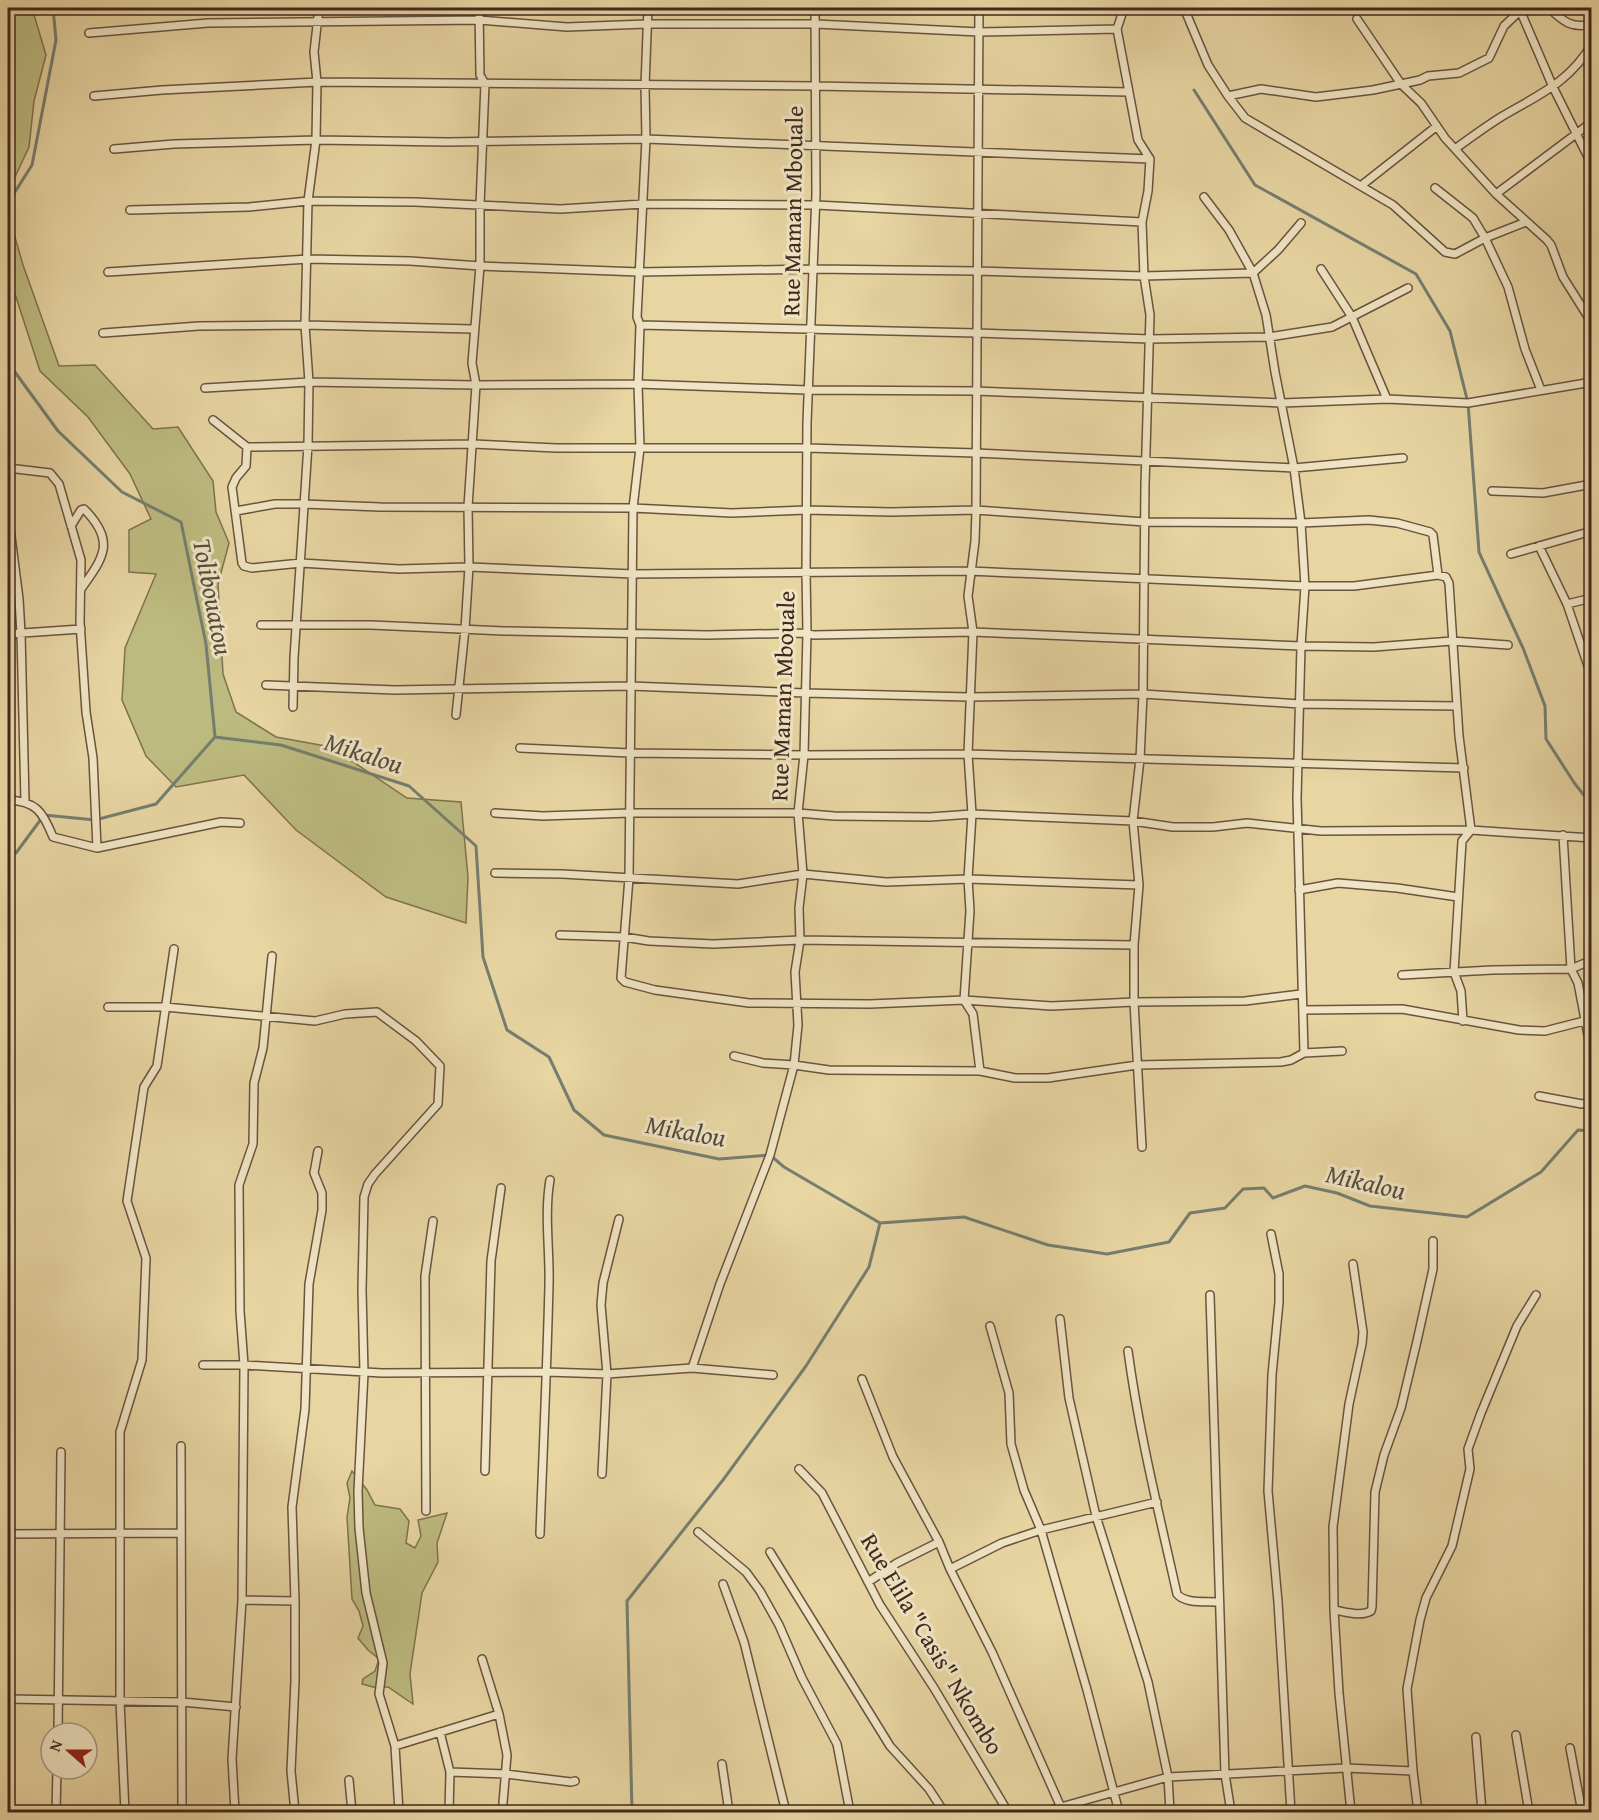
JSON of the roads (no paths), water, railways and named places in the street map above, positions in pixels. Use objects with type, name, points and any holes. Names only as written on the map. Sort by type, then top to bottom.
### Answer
[{"type":"street","points":[[293,707],[292,687],[308,446],[309,382],[305,325],[308,201],[316,140],[317,82],[314,52],[319,8]]},
{"type":"street","points":[[456,715],[469,567],[468,507],[476,385],[472,363],[473,329],[480,266],[485,84],[480,75],[479,8]]},
{"type":"street","points":[[648,8],[645,86],[646,139],[637,317],[640,325],[638,384],[640,448],[633,508],[629,878],[621,978],[625,982],[654,990],[749,1003],[798,1002],[870,1005],[964,1000],[1051,1006],[1134,1002],[1245,1001],[1301,994]]},
{"type":"street","name":"Rue Maman Mbouale","points":[[692,1368],[720,1284],[770,1155],[794,1065],[798,1025],[795,972],[800,940],[799,908],[802,874],[798,813],[804,755],[808,390],[816,205],[815,8]]},
{"type":"street","points":[[979,8],[976,510],[975,541],[968,596],[973,632],[968,754],[972,814],[968,879],[970,911],[964,1000],[973,1014],[980,1071]]},
{"type":"street","points":[[1124,8],[1117,29],[1138,140],[1150,159],[1148,191],[1142,222],[1144,276],[1150,315],[1143,580],[1143,694],[1140,759],[1133,821],[1139,885],[1134,945],[1134,1002],[1142,1147]]},
{"type":"street","points":[[1184,8],[1208,65],[1245,118],[1393,205],[1445,252],[1455,254],[1485,238],[1526,222]]},
{"type":"street","points":[[1549,8],[1567,24],[1591,26]]},
{"type":"street","points":[[1228,96],[1261,89],[1316,97],[1373,90],[1420,80],[1428,76],[1460,73],[1489,58],[1504,26],[1522,9],[1553,87],[1592,165]]},
{"type":"street","points":[[89,33],[208,23],[479,20],[567,27],[646,24],[816,24],[979,32],[1117,29]]},
{"type":"street","points":[[1358,20],[1401,84],[1421,103],[1455,149],[1497,194],[1551,245],[1563,278],[1592,323]]},
{"type":"street","points":[[1455,149],[1498,119],[1553,87],[1575,68],[1592,44]]},
{"type":"street","points":[[94,96],[317,82],[815,86],[1129,92]]},
{"type":"street","points":[[1497,194],[1592,122]]},
{"type":"street","points":[[1362,185],[1437,126]]},
{"type":"street","points":[[114,149],[174,144],[316,140],[483,142],[646,139],[1150,159]]},
{"type":"street","points":[[1435,188],[1473,218],[1485,238],[1508,287],[1525,349],[1541,390]]},
{"type":"street","points":[[1204,198],[1229,230],[1253,273],[1266,315],[1294,468],[1301,523],[1305,586],[1297,763],[1297,830],[1304,1053]]},
{"type":"street","points":[[130,210],[249,207],[308,201],[560,209],[643,204],[816,205],[1142,222]]},
{"type":"street","points":[[108,272],[308,259],[410,261],[639,272],[813,269],[1144,276],[1253,273],[1278,250],[1300,223]]},
{"type":"street","points":[[1321,269],[1352,317],[1387,399]]},
{"type":"street","points":[[640,325],[1150,339],[1269,337],[1324,329],[1408,288]]},
{"type":"street","points":[[103,333],[199,326],[305,325],[473,329]]},
{"type":"street","points":[[205,388],[309,382],[476,385],[638,384],[808,390],[976,391],[1282,403],[1387,399],[1468,403],[1592,382]]},
{"type":"street","points":[[213,420],[247,447],[473,444],[556,448],[807,448],[976,453],[1294,468],[1402,458]]},
{"type":"street","points":[[247,447],[246,466],[232,487],[242,563],[252,568],[301,563],[399,569],[469,567],[633,574],[970,571],[1305,586],[1354,586],[1438,575],[1446,577],[1449,583],[1457,706],[1471,830],[1462,841],[1454,972],[1461,990],[1463,1021]]},
{"type":"street","points":[[8,468],[50,473],[59,484],[81,560],[81,629],[86,712],[93,758],[97,848]]},
{"type":"street","points":[[1492,491],[1543,493],[1592,484]]},
{"type":"street","points":[[236,512],[275,504],[303,504],[380,507],[633,508],[732,513],[806,510],[891,512],[976,510],[1145,522],[1301,523],[1369,520],[1428,530],[1432,535],[1438,575]]},
{"type":"street","points":[[71,526],[84,509],[97,524],[105,542],[104,552],[98,565],[81,589]]},
{"type":"street","points":[[8,513],[19,599],[25,801]]},
{"type":"street","points":[[1511,554],[1592,531]]},
{"type":"street","points":[[1539,546],[1567,604],[1588,666],[1592,671]]},
{"type":"street","points":[[1567,604],[1592,598]]},
{"type":"street","points":[[261,625],[371,625],[707,635],[973,632],[1301,646],[1374,647],[1452,641],[1508,645]]},
{"type":"street","points":[[8,634],[81,629]]},
{"type":"street","points":[[266,685],[374,690],[630,686],[969,698],[1143,694],[1300,704],[1457,706]]},
{"type":"street","points":[[520,748],[630,753],[968,754],[1464,768]]},
{"type":"street","points":[[8,800],[25,801],[44,815],[53,837],[97,848],[221,822],[240,823]]},
{"type":"street","points":[[495,813],[543,816],[630,813],[798,813],[834,816],[930,817],[972,814],[1133,821],[1173,827],[1213,827],[1247,823],[1297,830],[1471,830],[1592,838]]},
{"type":"street","points":[[1563,835],[1571,969],[1578,983],[1588,1020],[1592,1056]]},
{"type":"street","points":[[495,873],[562,874],[738,884],[802,874],[886,882],[968,879],[1139,885]]},
{"type":"street","points":[[1299,890],[1338,883],[1397,888],[1458,897]]},
{"type":"street","points":[[560,935],[713,944],[800,940],[1134,945]]},
{"type":"street","points":[[125,1812],[120,1701],[120,1431],[142,1360],[146,1258],[127,1201],[144,1087],[157,1066],[174,949]]},
{"type":"street","points":[[235,1812],[232,1759],[242,1600],[243,1365],[239,1185],[253,1144],[254,1083],[263,1048],[272,956]]},
{"type":"street","points":[[1402,975],[1492,970],[1571,969],[1592,960]]},
{"type":"street","points":[[108,1007],[165,1006],[315,1021],[345,1014],[377,1012],[416,1041],[440,1066],[438,1104],[375,1174],[368,1184],[364,1197],[362,1290],[364,1373],[358,1491],[359,1528],[366,1593],[383,1663],[379,1694],[395,1746],[399,1812]]},
{"type":"street","points":[[1303,1010],[1402,1009],[1511,1029],[1545,1031],[1588,1020]]},
{"type":"street","points":[[734,1056],[763,1063],[829,1070],[980,1071],[1015,1078],[1048,1078],[1137,1065],[1281,1062],[1304,1053],[1342,1051]]},
{"type":"street","points":[[1539,1096],[1582,1104],[1592,1101]]},
{"type":"street","points":[[295,1812],[291,1771],[295,1601],[292,1507],[305,1409],[309,1284],[322,1210],[322,1193],[314,1173],[318,1151]]},
{"type":"street","points":[[540,1534],[550,1268],[547,1199],[550,1180]]},
{"type":"street","points":[[485,1471],[491,1261],[501,1188]]},
{"type":"street","points":[[603,1474],[607,1374],[601,1305],[603,1283],[619,1219]]},
{"type":"street","points":[[426,1511],[425,1276],[433,1221]]},
{"type":"street","points":[[1271,1234],[1279,1274],[1279,1293],[1272,1376],[1268,1491],[1292,1812]]},
{"type":"street","points":[[1334,1610],[1363,1614],[1372,1607],[1375,1492],[1384,1455],[1401,1408],[1418,1341],[1433,1269],[1433,1241]]},
{"type":"street","points":[[1351,1812],[1339,1693],[1334,1610],[1333,1527],[1349,1404],[1363,1332],[1353,1264]]},
{"type":"street","points":[[1210,1295],[1218,1602],[1224,1682],[1225,1774],[1231,1812]]},
{"type":"street","points":[[1418,1812],[1407,1689],[1420,1620],[1426,1598],[1452,1546],[1470,1468],[1468,1449],[1517,1326],[1536,1295]]},
{"type":"street","points":[[1060,1319],[1069,1398],[1096,1516],[1145,1672],[1168,1777],[1170,1812]]},
{"type":"street","points":[[990,1326],[1009,1393],[1011,1444],[1024,1490],[1041,1530],[1119,1812]]},
{"type":"street","points":[[1128,1351],[1135,1397],[1179,1598],[1218,1602]]},
{"type":"street","points":[[202,1365],[243,1365],[364,1373],[607,1374],[692,1368],[773,1375]]},
{"type":"street","points":[[861,1379],[893,1457],[939,1542],[950,1569],[992,1652],[1062,1810]]},
{"type":"street","points":[[181,1446],[182,1812]]},
{"type":"street","points":[[58,1721],[61,1452]]},
{"type":"street","name":"Rue Elila \"Casis\" Nkombo","points":[[800,1469],[822,1492],[868,1582],[1008,1812]]},
{"type":"street","points":[[950,1569],[1002,1543],[1041,1530],[1157,1502]]},
{"type":"street","points":[[698,1532],[746,1572],[779,1625],[802,1678],[837,1744],[850,1812]]},
{"type":"street","points":[[8,1534],[181,1533]]},
{"type":"street","points":[[868,1582],[897,1563],[939,1542]]},
{"type":"street","points":[[770,1552],[890,1746],[929,1789],[944,1812]]},
{"type":"street","points":[[723,1584],[744,1642],[786,1812]]},
{"type":"street","points":[[242,1600],[295,1601]]},
{"type":"street","points":[[482,1659],[500,1714],[507,1755],[503,1803]]},
{"type":"street","points":[[8,1699],[182,1702],[236,1707]]},
{"type":"street","points":[[395,1746],[500,1714]]},
{"type":"street","points":[[440,1732],[450,1772],[449,1812]]},
{"type":"street","points":[[1516,1736],[1529,1812]]},
{"type":"street","points":[[1476,1737],[1482,1812]]},
{"type":"street","points":[[1570,1748],[1582,1812]]},
{"type":"street","points":[[722,1764],[729,1812]]},
{"type":"street","points":[[1043,1812],[1062,1810],[1113,1792],[1168,1777],[1346,1768],[1413,1772]]},
{"type":"street","points":[[450,1772],[506,1774],[575,1781]]},
{"type":"street","points":[[349,1779],[352,1812]]},
{"type":"street","points":[[56,1812],[57,1781]]},
{"type":"waterway","name":"Tolibouatou","points":[[8,203],[32,165],[56,40],[53,8]]},
{"type":"waterway","points":[[1194,90],[1255,185],[1416,274],[1450,331],[1468,403],[1479,552],[1523,648],[1545,706],[1546,739],[1575,784],[1592,805]]},
{"type":"waterway","name":"Tolibouatou","points":[[8,326],[12,368],[58,431],[122,492],[181,522],[206,644],[215,737]]},
{"type":"waterway","name":"Mikalou","points":[[215,737],[281,745],[409,786],[476,846],[483,957],[507,1030],[549,1057],[574,1110],[604,1135],[719,1159],[770,1155],[784,1167],[880,1223],[964,1217],[1048,1245],[1107,1254],[1169,1242],[1190,1213],[1225,1208],[1243,1189],[1264,1188],[1273,1198],[1305,1186],[1337,1193],[1370,1206],[1467,1217],[1541,1172],[1578,1130],[1592,1131]]},
{"type":"waterway","name":"Mikalou","points":[[8,851],[16,853],[44,815],[95,820],[156,804],[215,737]]},
{"type":"waterway","points":[[632,1812],[627,1601],[723,1480],[806,1366],[869,1267],[880,1223]]}]
